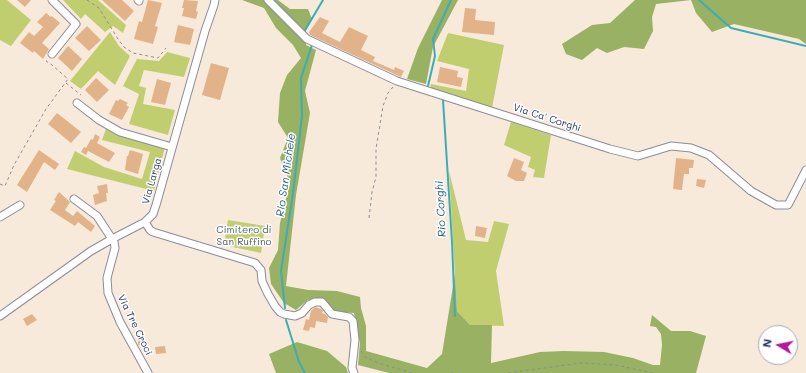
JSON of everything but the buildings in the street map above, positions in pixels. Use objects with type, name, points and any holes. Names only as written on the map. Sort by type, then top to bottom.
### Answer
[{"type":"street","points":[[52,0],[76,24],[52,54]]},
{"type":"street","name":"Via Larga","points":[[0,316],[91,251],[145,222],[153,214],[204,31],[215,0]]},
{"type":"street","name":"Via Ca' Corghi","points":[[268,0],[308,39],[397,81],[610,149],[638,156],[671,146],[691,148],[709,155],[750,191],[776,205],[788,205],[806,170]]},
{"type":"street","points":[[77,103],[99,120],[120,132],[172,147]]},
{"type":"street","points":[[74,199],[97,216],[112,239]]},
{"type":"street","points":[[0,217],[20,205]]},
{"type":"street","points":[[145,222],[153,232],[255,263],[261,270],[262,282],[268,294],[280,312],[295,316],[302,313],[309,305],[315,302],[322,302],[332,314],[348,317],[353,321],[355,340],[352,368],[354,373]]},
{"type":"street","name":"Via Tre Croci","points":[[112,239],[114,248],[107,278],[108,294],[123,329],[148,373]]},
{"type":"path","points":[[87,0],[99,8],[124,47],[133,53],[158,58],[166,48]]},
{"type":"path","points":[[0,184],[5,186],[14,165],[36,125],[68,79],[46,61],[52,54]]},
{"type":"path","points":[[370,218],[372,192],[376,178],[376,149],[383,106],[388,93],[397,81]]},
{"type":"path","points":[[66,82],[81,95]]},
{"type":"path","points":[[355,340],[365,357],[378,363],[412,373]]},
{"type":"path","points":[[508,373],[581,363],[616,365],[653,373]]},
{"type":"path","points":[[451,373],[456,373]]},
{"type":"green space","points":[[0,0],[7,0],[31,20],[11,46],[0,40]]},
{"type":"green space","points":[[63,0],[98,0],[126,25],[123,33],[113,26],[105,32],[85,14],[81,19]]},
{"type":"green space","points":[[242,0],[278,0],[290,9],[308,9],[312,19],[306,29],[306,45],[316,50],[305,91],[310,113],[296,195],[286,286],[308,290],[337,291],[360,297],[361,308],[366,326],[366,351],[427,368],[442,354],[455,274],[457,311],[470,325],[492,325],[491,363],[540,352],[564,351],[604,352],[633,358],[653,365],[660,365],[662,345],[661,334],[656,327],[650,326],[652,315],[671,331],[690,331],[706,336],[696,373],[389,373],[358,365],[360,343],[354,313],[335,311],[324,299],[308,300],[296,310],[284,303],[271,284],[269,268],[278,250],[280,223],[290,183],[280,158],[288,138],[278,122],[280,93],[287,75],[301,58],[293,45],[276,28],[264,8]]},
{"type":"green space","points":[[442,0],[458,0],[433,47],[426,84],[407,79],[418,48]]},
{"type":"green space","points":[[635,0],[691,0],[656,4],[652,17],[653,31],[644,49],[624,47],[607,53],[597,48],[582,60],[566,54],[562,44],[592,25],[610,23]]},
{"type":"green space","points":[[691,0],[806,0],[806,44],[799,39],[734,24],[712,32],[696,13]]},
{"type":"green space","points":[[110,32],[119,46],[130,56],[115,85],[98,71],[81,89],[70,81]]},
{"type":"green space","points":[[448,33],[504,45],[492,108],[430,89],[431,84],[466,91],[469,69],[437,61]]},
{"type":"green space","points":[[167,52],[190,58],[184,77],[144,70],[139,86],[146,88],[143,104],[175,110],[168,135],[129,124],[139,94],[123,86],[137,59],[159,61]]},
{"type":"green space","points":[[511,122],[551,135],[544,178],[533,177],[535,170],[528,167],[531,157],[504,145]]},
{"type":"green space","points":[[106,129],[116,135],[165,147],[154,191],[67,169],[75,151],[104,167],[142,179],[150,152],[102,140]]},
{"type":"green space","points":[[449,171],[466,240],[488,242],[494,221],[509,224],[496,271],[504,326],[470,325],[457,311]]},
{"type":"green space","name":"Cimitero di San Ruffino","points":[[228,220],[265,226],[261,253],[224,245]]},
{"type":"green space","points":[[297,342],[327,351],[346,367],[348,373],[276,373],[269,354]]},
{"type":"waterway","name":"Rio San Michele","points":[[304,32],[323,0]]},
{"type":"waterway","name":"Rio Corghi","points":[[428,86],[435,56],[433,39],[451,0]]},
{"type":"waterway","points":[[699,0],[731,28],[806,46]]},
{"type":"waterway","name":"Rio San Michele","points":[[285,308],[281,271],[293,193],[302,116],[301,78],[312,45]]},
{"type":"waterway","name":"Rio Corghi","points":[[443,100],[455,316]]},
{"type":"waterway","name":"Rio San Michele","points":[[286,320],[299,362],[305,373]]}]
